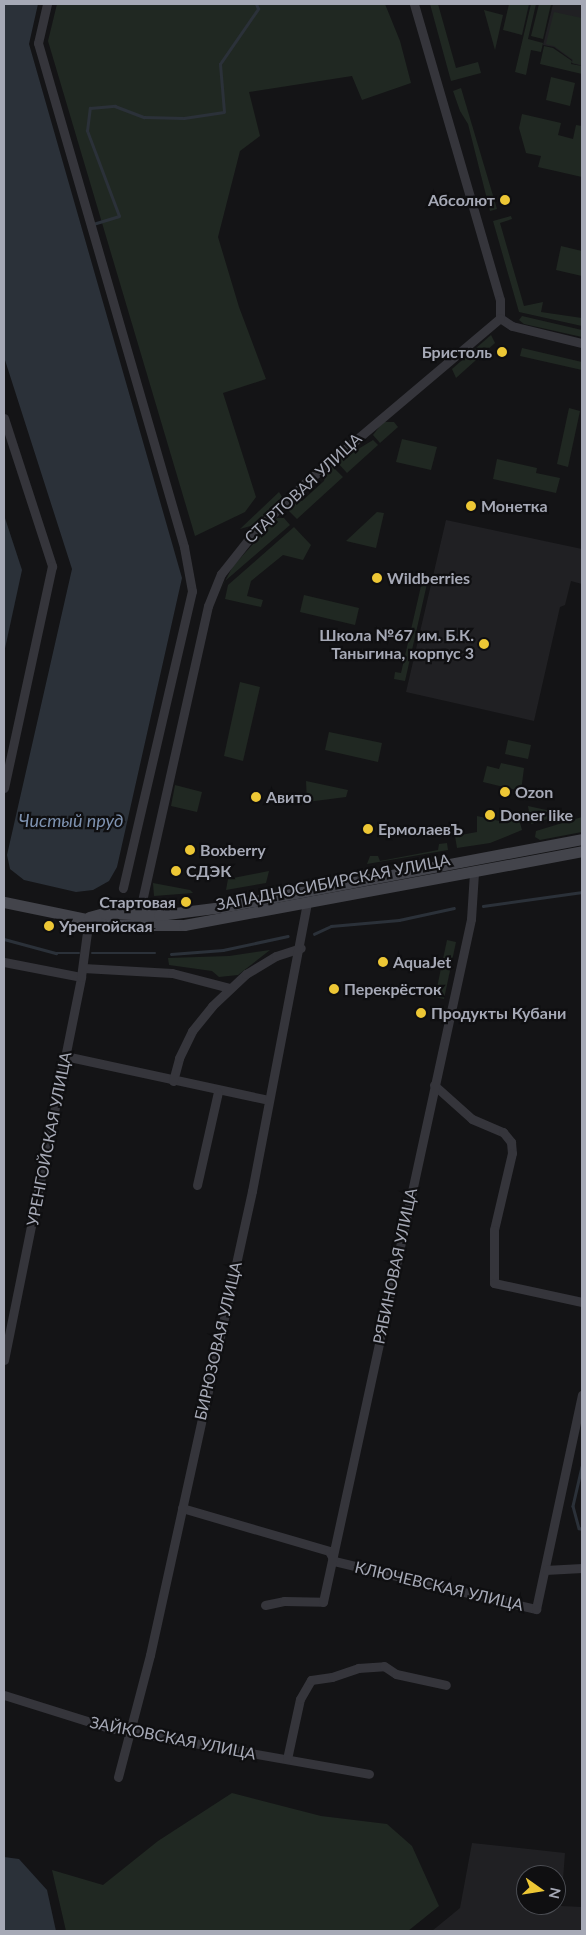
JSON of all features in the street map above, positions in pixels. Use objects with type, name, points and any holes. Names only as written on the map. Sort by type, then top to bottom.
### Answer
[{"type":"main road","name":"ЗАПАДНОСИБИРСКАЯ УЛИЦА","points":[[4,902],[90,917],[115,925],[160,915],[222,907],[582,839]]},
{"type":"main road","name":"ЗАПАДНОСИБИРСКАЯ УЛИЦА","points":[[138,920],[215,922],[582,851]]},
{"type":"street","points":[[47,4],[38,43],[184,547],[192,591],[123,888]]},
{"type":"street","points":[[414,4],[500,300],[500,318],[512,326],[582,343]]},
{"type":"street","name":"СТАРТОВАЯ УЛИЦА","points":[[138,920],[208,606],[221,574],[256,530],[305,483],[500,318]]},
{"type":"street","points":[[4,418],[52,566],[4,788]]},
{"type":"street","name":"РЯБИНОВАЯ УЛИЦА","points":[[265,1605],[284,1601],[323,1602],[334,1561],[471,918],[474,872]]},
{"type":"street","name":"БИРЮЗОВАЯ УЛИЦА","points":[[118,1777],[150,1655],[252,1191],[268,1100],[301,948],[307,903]]},
{"type":"street","name":"УРЕНГОЙСКАЯ УЛИЦА","points":[[4,1360],[82,972],[90,917]]},
{"type":"street","points":[[173,1081],[179,1058],[192,1031],[230,988],[246,974],[276,956],[301,948]]},
{"type":"street","points":[[4,962],[82,972],[172,973],[230,988]]},
{"type":"street","points":[[65,1056],[218,1092],[268,1100]]},
{"type":"street","points":[[434,1085],[472,1119],[503,1132],[511,1142],[512,1153],[494,1230],[494,1283],[582,1302]]},
{"type":"street","points":[[197,1185],[218,1092]]},
{"type":"street","name":"КЛЮЧЕВСКАЯ УЛИЦА","points":[[334,1561],[536,1608],[582,1395]]},
{"type":"street","points":[[182,1508],[329,1551],[334,1561]]},
{"type":"street","points":[[545,1570],[582,1568]]},
{"type":"street","points":[[287,1760],[300,1699],[311,1680],[332,1677],[358,1668],[384,1666],[396,1674],[446,1685]]},
{"type":"street","name":"ЗАЙКОВСКАЯ УЛИЦА","points":[[4,1695],[66,1712],[83,1721],[369,1774]]},
{"type":"shaded area","points":[[57,4],[385,4],[400,41],[411,83],[362,100],[352,76],[249,92],[260,136],[240,151],[218,237],[239,307],[266,379],[223,393],[256,497],[245,512],[195,536],[48,41]]},
{"type":"shaded area","points":[[430,4],[438,4],[456,68],[478,62],[481,73],[451,81]]},
{"type":"shaded area","points":[[509,4],[529,4],[522,35],[503,30]]},
{"type":"shaded area","points":[[531,4],[536,4],[528,39],[543,43],[541,52],[531,50],[526,75],[515,72]]},
{"type":"shaded area","points":[[539,4],[551,4],[543,39],[531,36]]},
{"type":"shaded area","points":[[553,4],[582,4],[582,66],[572,63],[572,60],[554,47],[543,45]]},
{"type":"shaded area","points":[[484,10],[503,15],[495,50]]},
{"type":"shaded area","points":[[554,12],[582,18],[582,65],[572,63],[573,60],[554,46],[546,44]]},
{"type":"shaded area","points":[[544,46],[553,48],[572,61],[571,64],[582,66],[582,74],[540,64]]},
{"type":"shaded area","points":[[551,77],[575,83],[570,106],[546,100]]},
{"type":"shaded area","points":[[461,88],[497,209],[490,211],[468,124],[460,111],[453,91]]},
{"type":"shaded area","points":[[522,114],[561,123],[558,135],[573,139],[576,125],[582,126],[582,177],[538,167],[541,156],[526,153],[519,128]]},
{"type":"shaded area","points":[[511,216],[512,219],[500,223],[524,306],[543,302],[541,312],[582,318],[582,326],[519,312],[493,221]]},
{"type":"shaded area","points":[[561,246],[582,251],[582,276],[556,270]]},
{"type":"shaded area","points":[[522,316],[582,330],[582,337],[524,324],[519,320]]},
{"type":"shaded area","points":[[491,335],[495,343],[456,378],[452,369]]},
{"type":"shaded area","points":[[522,348],[582,362],[582,370],[520,356]]},
{"type":"shaded area","points":[[569,408],[580,411],[568,467],[557,464]]},
{"type":"shaded area","points":[[383,422],[394,422],[398,427],[380,443],[373,435]]},
{"type":"shaded area","points":[[402,439],[437,447],[431,470],[396,462]]},
{"type":"shaded area","points":[[373,440],[378,445],[347,473],[337,462]]},
{"type":"shaded area","points":[[497,459],[537,468],[536,473],[560,478],[556,493],[493,479]]},
{"type":"shaded area","points":[[332,466],[343,477],[297,519],[289,511],[289,506],[294,501],[302,501],[324,481],[326,472]]},
{"type":"shaded area","points":[[279,492],[282,497],[254,525],[240,529]]},
{"type":"shaded area","points":[[377,512],[384,513],[376,548],[346,541]]},
{"type":"shaded area","points":[[277,518],[284,518],[290,525],[225,581],[233,566]]},
{"type":"shaded area","name":"Школа №67 им. Б.К. Таныгина, корпус 3","points":[[446,520],[582,549],[582,584],[571,581],[565,605],[560,607],[534,721],[406,692]]},
{"type":"shaded area","points":[[294,527],[311,545],[303,560],[283,555],[251,581],[247,596],[263,600],[261,607],[225,599],[228,585]]},
{"type":"shaded area","points":[[424,573],[429,575],[405,681],[394,679],[395,672],[401,673]]},
{"type":"shaded area","points":[[304,595],[359,608],[355,625],[300,612]]},
{"type":"shaded area","points":[[240,682],[260,687],[243,761],[224,756]]},
{"type":"shaded area","points":[[329,732],[382,743],[378,762],[325,750]]},
{"type":"shaded area","points":[[508,740],[531,745],[528,759],[505,754]]},
{"type":"shaded area","points":[[501,763],[524,768],[521,791],[483,782],[487,766],[499,769]]},
{"type":"shaded area","points":[[306,781],[348,790],[346,797],[307,802]]},
{"type":"shaded area","points":[[175,785],[202,792],[197,812],[171,806]]},
{"type":"shaded area","points":[[528,806],[560,813],[561,815],[531,824]]},
{"type":"shaded area","points":[[477,816],[504,822],[519,819],[522,830],[490,843],[457,848],[455,836],[477,832]]},
{"type":"shaded area","points":[[582,817],[582,832],[540,840],[535,837],[536,831]]},
{"type":"shaded area","points":[[447,843],[448,850],[367,864],[370,856],[378,856],[380,861],[438,850],[439,844]]},
{"type":"shaded area","points":[[269,871],[266,883],[226,890],[228,879]]},
{"type":"shaded area","points":[[153,883],[190,890],[193,893],[154,896]]},
{"type":"shaded area","points":[[447,940],[456,942],[444,999],[435,997]]},
{"type":"shaded area","points":[[270,950],[238,975],[219,977],[212,971],[169,965],[168,958],[229,956]]},
{"type":"shaded area","points":[[232,1793],[321,1816],[387,1824],[412,1846],[439,1906],[408,1931],[66,1931],[52,1870],[103,1885],[158,1841]]},
{"type":"shaded area","points":[[472,1843],[565,1853],[564,1865],[516,1865],[516,1915],[566,1915],[566,1906],[582,1907],[582,1931],[432,1931],[460,1908]]},
{"type":"water","name":"Чистый пруд","points":[[4,4],[38,4],[29,44],[182,578],[117,867],[109,881],[93,890],[76,892],[24,880],[10,869],[7,855],[72,569],[4,357]]},
{"type":"water","points":[[4,515],[22,570],[4,653]]},
{"type":"water","points":[[4,1857],[19,1859],[47,1890],[56,1931],[4,1931]]},
{"type":"waterway","points":[[93,224],[119,216],[87,131],[90,108],[115,106],[144,117],[184,118],[224,112],[220,64],[258,9],[256,4]]},
{"type":"waterway","points":[[483,906],[582,892]]},
{"type":"waterway","points":[[314,934],[331,926],[399,920],[454,908]]},
{"type":"waterway","points":[[171,954],[223,950],[288,936]]},
{"type":"waterway","points":[[4,939],[56,953],[79,953]]},
{"type":"waterway","points":[[92,953],[155,953]]},
{"type":"waterway","points":[[582,1467],[573,1506],[579,1528],[582,1529]]},
{"type":"place","name":"Абсолют","points":[[505,200]]},
{"type":"place","name":"Бристоль","points":[[502,352]]},
{"type":"place","name":"Монетка","points":[[471,506]]},
{"type":"place","name":"Wildberries","points":[[377,578]]},
{"type":"place","name":"Школа №67 им. Б.К. Таныгина, корпус 3","points":[[484,644]]},
{"type":"place","name":"Ozon","points":[[505,792]]},
{"type":"place","name":"Авито","points":[[256,797]]},
{"type":"place","name":"Doner like","points":[[490,815]]},
{"type":"place","name":"ЕрмолаевЪ","points":[[368,829]]},
{"type":"place","name":"Boxberry","points":[[190,850]]},
{"type":"place","name":"СДЭК","points":[[176,871]]},
{"type":"place","name":"Стартовая","points":[[186,902]]},
{"type":"place","name":"Уренгойская","points":[[49,926]]},
{"type":"place","name":"AquaJet","points":[[383,962]]},
{"type":"place","name":"Перекрёсток","points":[[334,989]]},
{"type":"place","name":"Продукты Кубани","points":[[421,1013]]}]
